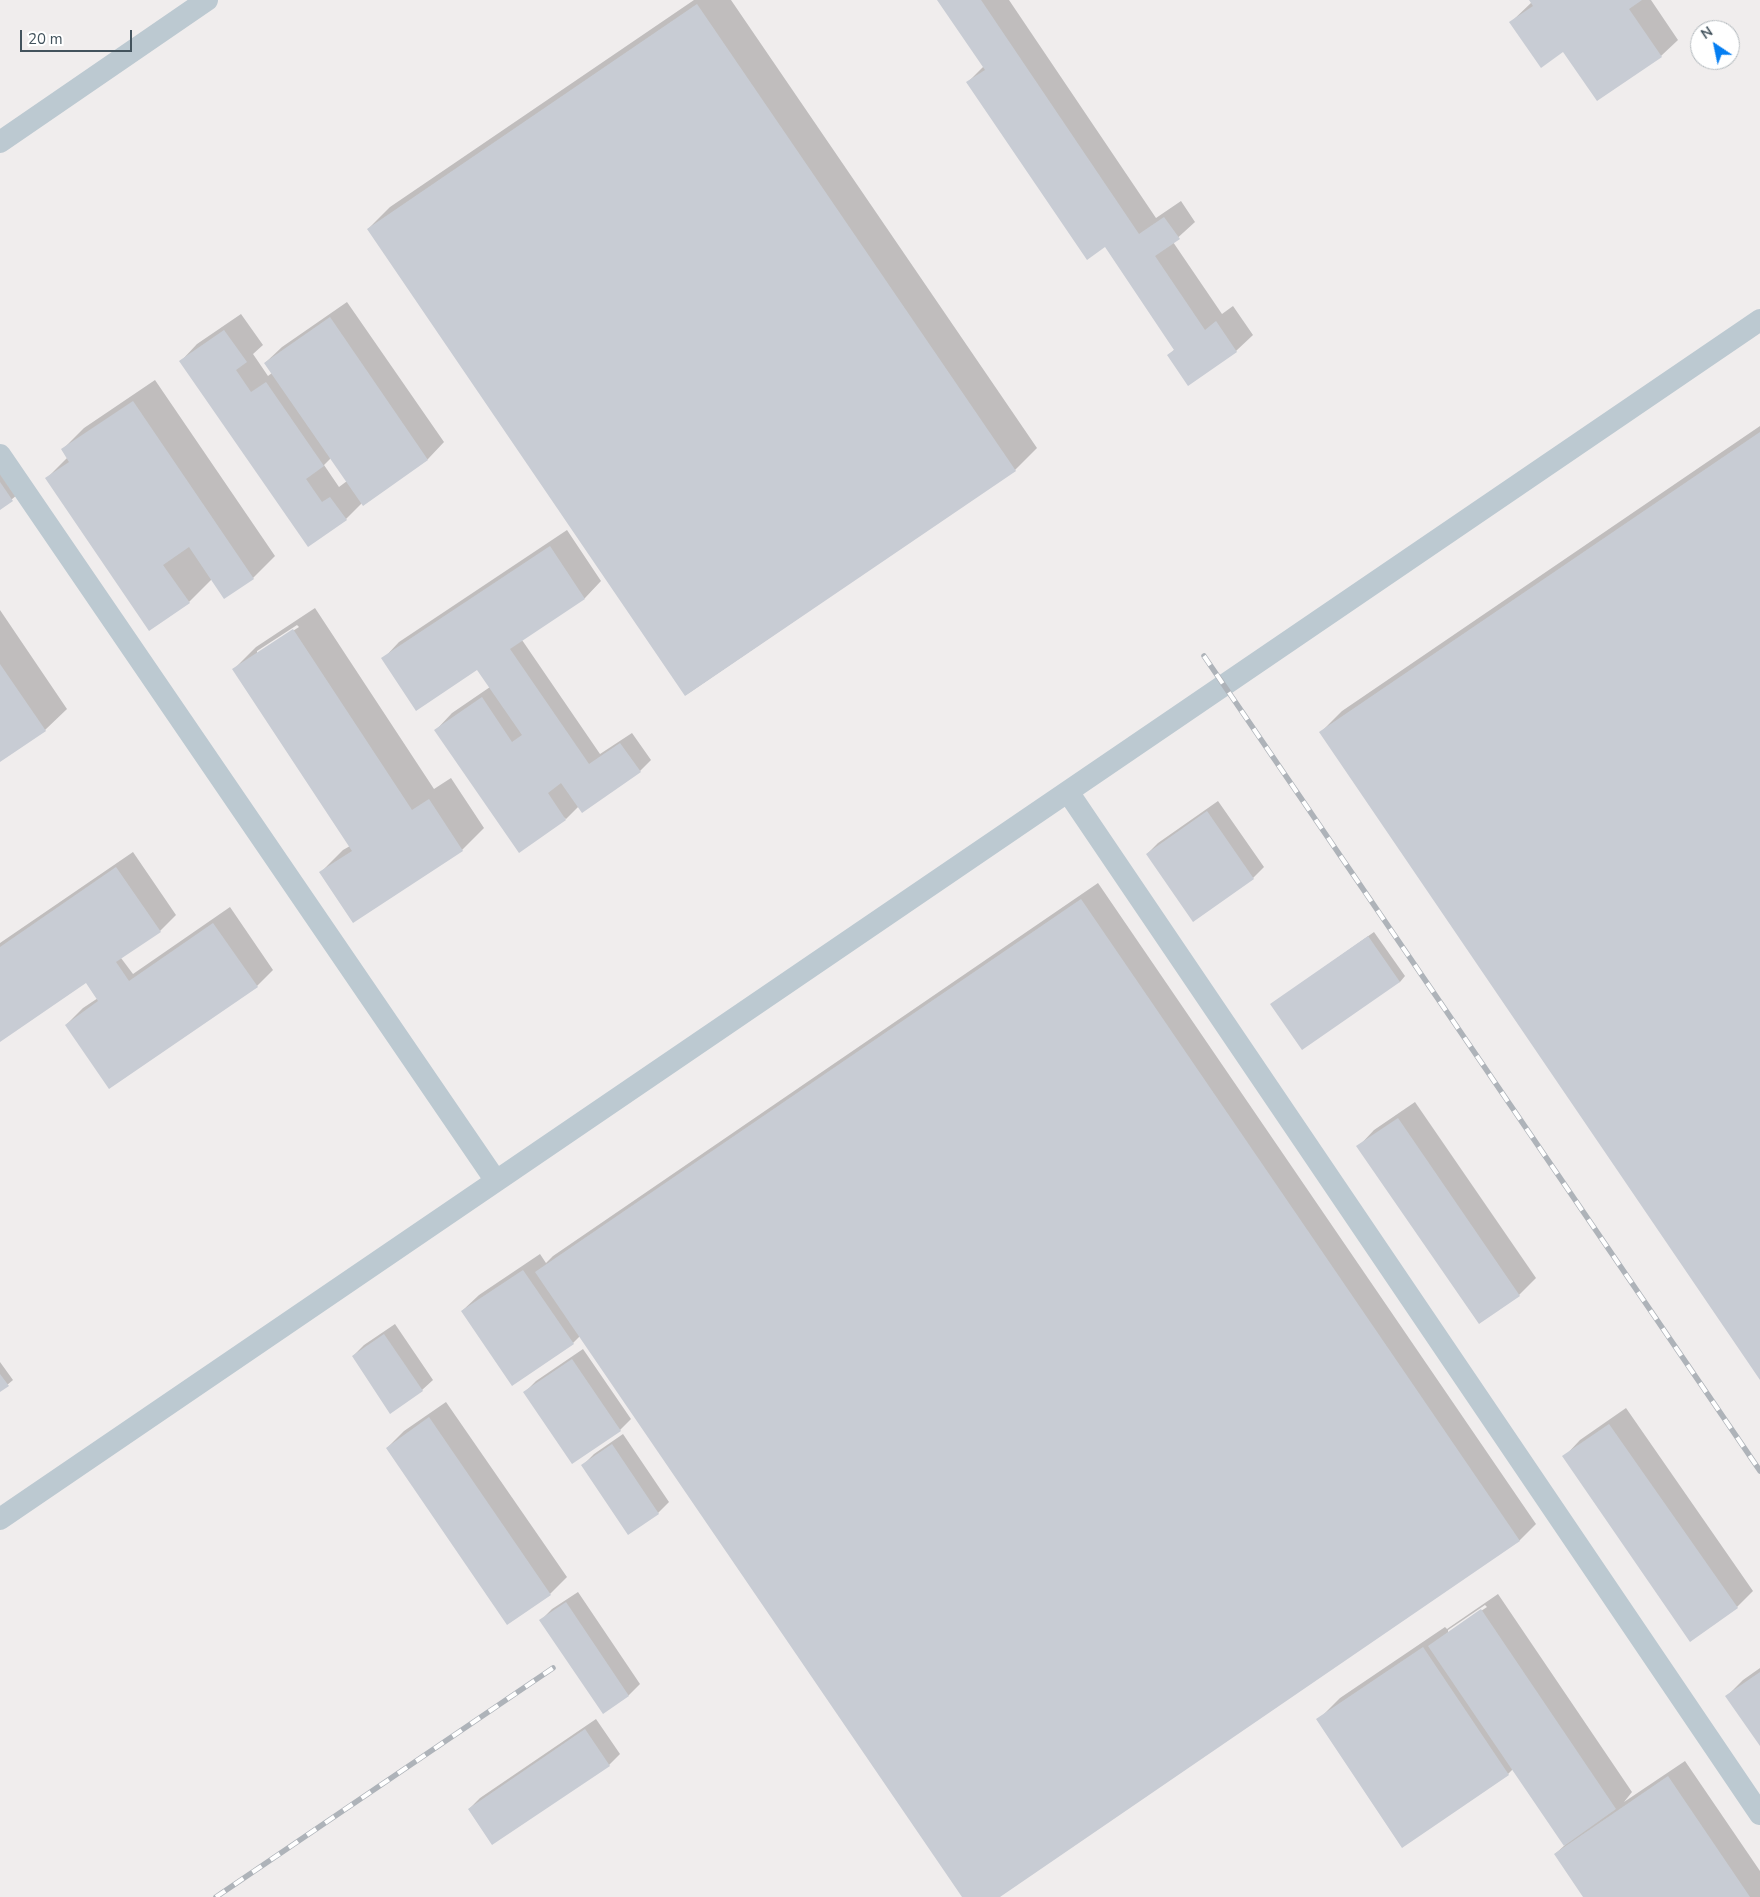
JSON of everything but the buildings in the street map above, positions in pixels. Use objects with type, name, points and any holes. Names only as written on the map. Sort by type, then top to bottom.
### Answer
[{"type":"lane","points":[[0,142],[207,0]]},
{"type":"lane","points":[[0,1519],[1760,320]]},
{"type":"lane","points":[[0,455],[496,1181]]},
{"type":"lane","points":[[1068,792],[1760,1814]]},
{"type":"railway","points":[[1204,656],[1760,1471]]},
{"type":"railway","points":[[216,1897],[553,1668]]}]
